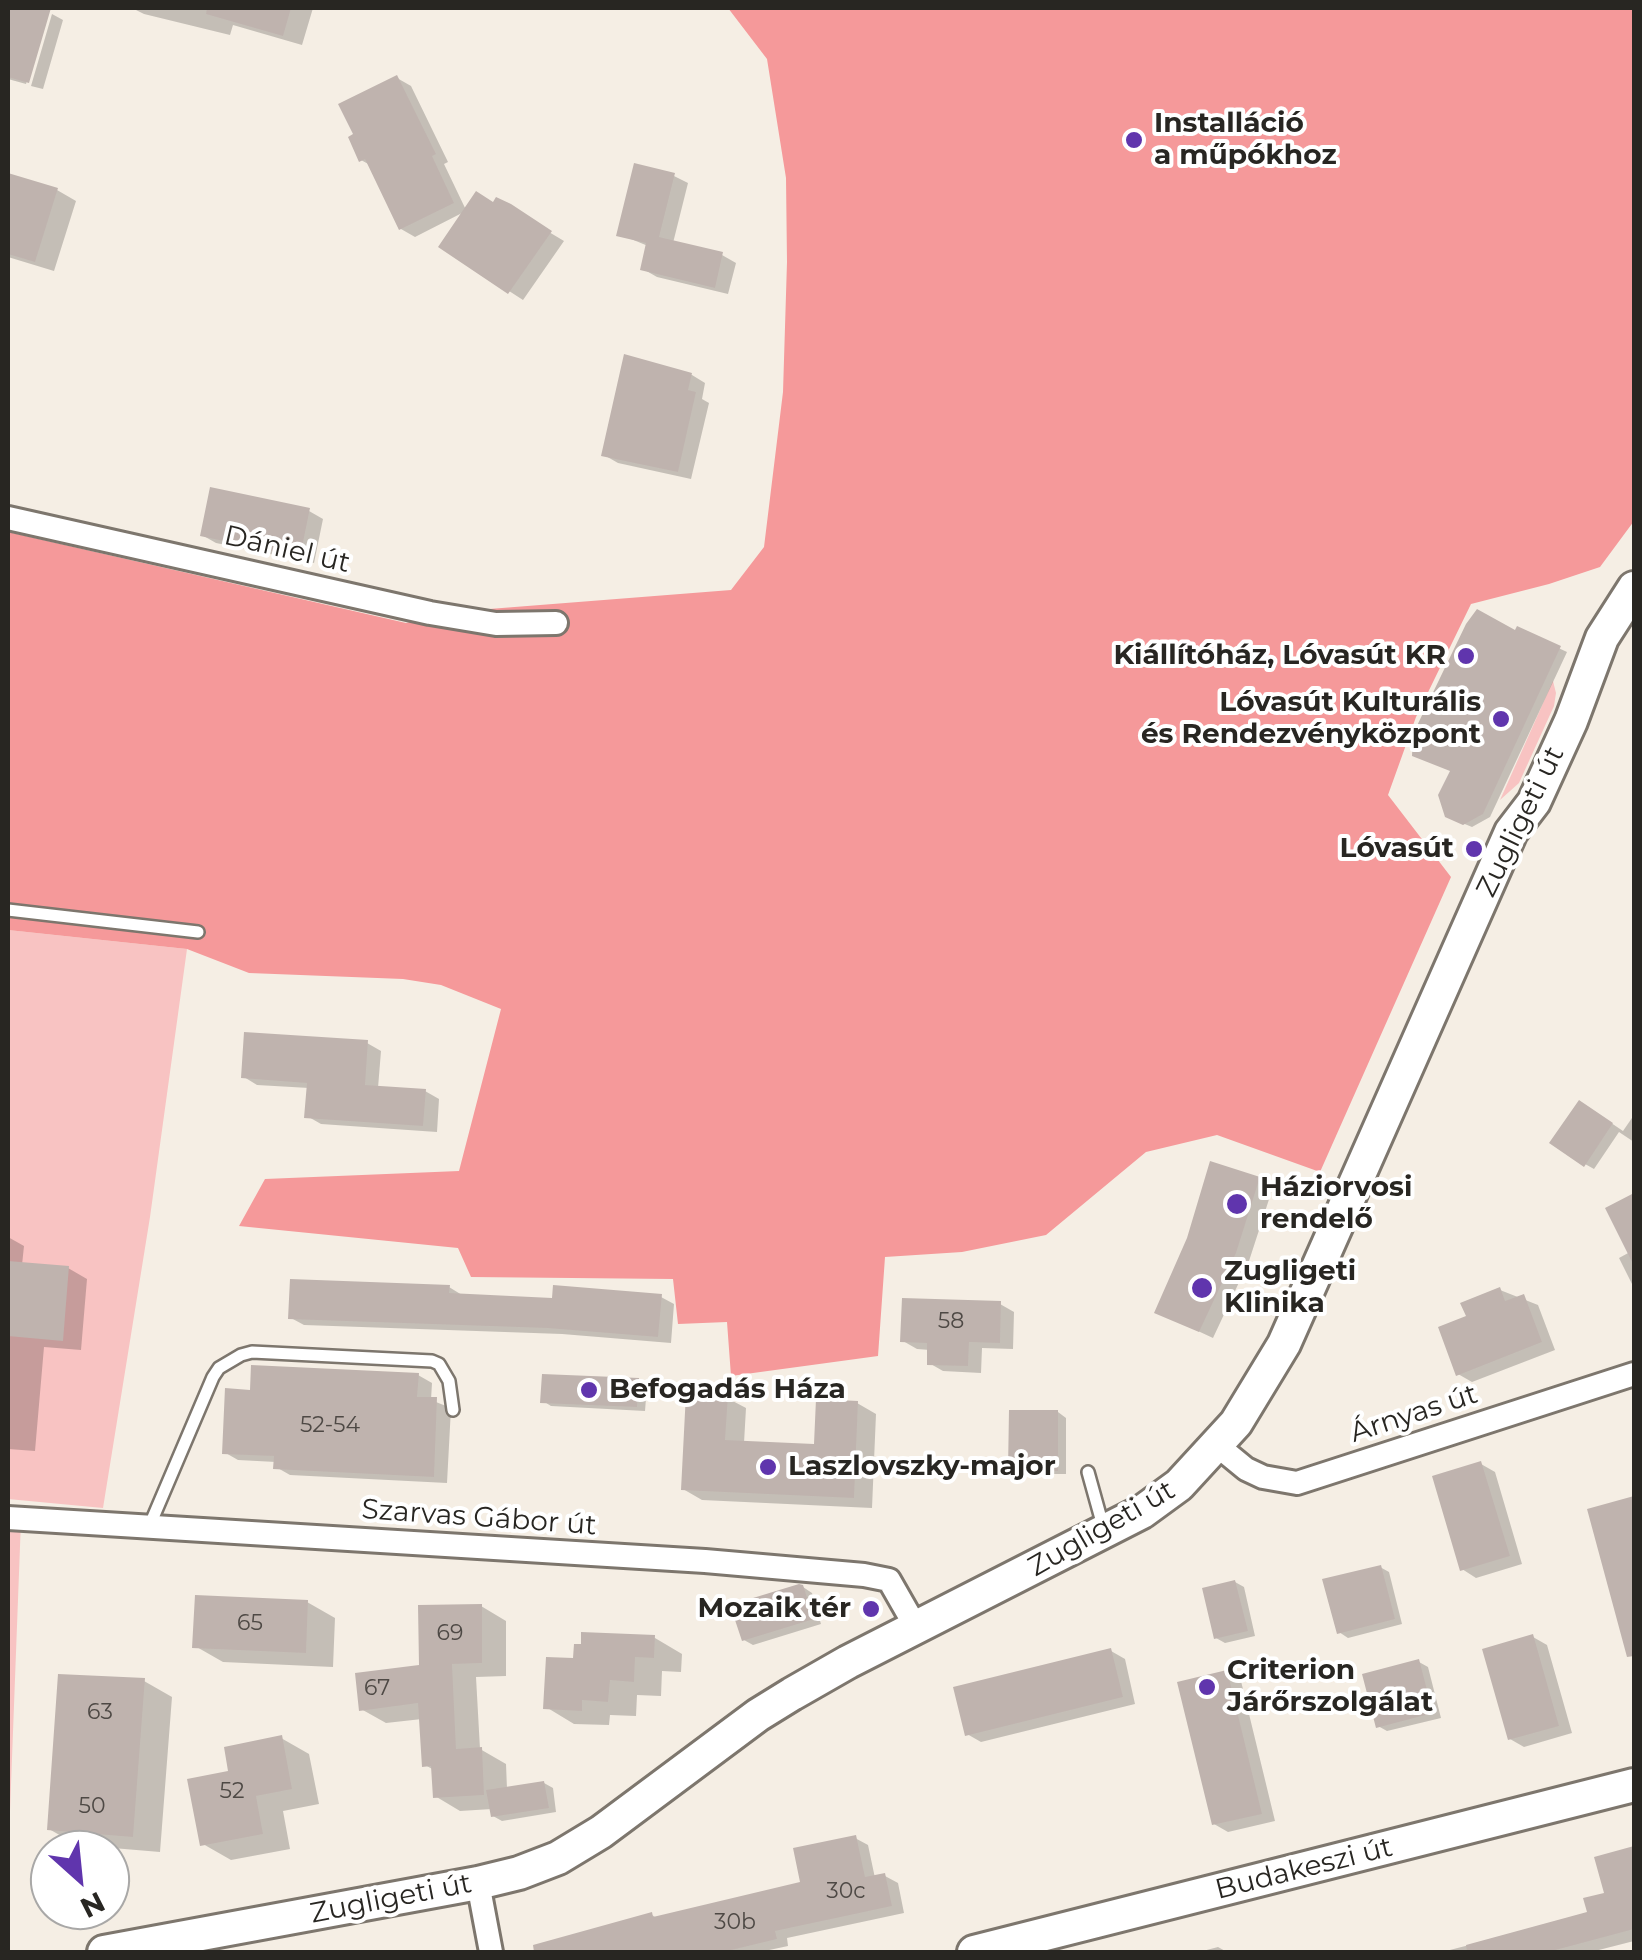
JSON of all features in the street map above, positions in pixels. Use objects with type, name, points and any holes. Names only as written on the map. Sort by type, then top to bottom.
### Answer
[{"type":"street","name":"Dániel út","points":[[8,518],[430,613],[496,624],[556,623]]},
{"type":"street","name":"Zugligeti út","points":[[104,1952],[478,1883],[558,1858],[601,1832],[758,1715],[848,1662],[1104,1532],[1160,1500],[1199,1468],[1247,1408],[1284,1344],[1511,832],[1534,802],[1602,638],[1634,588]]},
{"type":"street","name":"Árnyas út","points":[[1218,1446],[1246,1469],[1263,1477],[1297,1483],[1634,1374]]},
{"type":"street","name":"Szarvas Gábor út","points":[[8,1518],[705,1561],[864,1575],[889,1580],[916,1629]]},
{"type":"street","name":"Budakeszi út","points":[[974,1952],[1634,1786]]},
{"type":"street","points":[[478,1883],[491,1952]]},
{"type":"lane","points":[[8,910],[198,932]]},
{"type":"lane","points":[[149,1528],[213,1378],[220,1368],[241,1355],[252,1352],[432,1360],[450,1381],[453,1410]]},
{"type":"lane","points":[[1088,1472],[1104,1532]]},
{"type":"shaded area","points":[[728,8],[1634,8],[1634,521],[1600,567],[1471,604],[1416,717],[1388,795],[1451,877],[1320,1172],[1217,1135],[1146,1152],[1046,1235],[962,1252],[885,1257],[878,1356],[731,1376],[727,1322],[678,1324],[673,1279],[471,1277],[458,1248],[239,1226],[265,1179],[459,1171],[501,1009],[441,985],[403,979],[249,973],[187,949],[8,930],[8,532],[406,623],[451,612],[731,590],[764,547],[783,392],[787,262],[786,178],[767,59]]},
{"type":"shaded area","points":[[1553,681],[1554,706],[1519,783],[1500,800]]},
{"type":"shaded area","points":[[8,930],[187,949],[150,1217],[103,1508],[8,1499]]},
{"type":"shaded area","points":[[8,1518],[21,1520],[8,1864]]},
{"type":"building","points":[[8,8],[51,8],[29,83],[8,77]]},
{"type":"building","points":[[207,8],[291,8],[283,36],[206,14]]},
{"type":"building","points":[[397,75],[436,154],[432,156],[454,203],[399,230],[365,159],[359,162],[348,137],[353,134],[338,104]]},
{"type":"building","points":[[634,163],[675,173],[659,237],[723,252],[715,288],[640,270],[646,243],[616,236]]},
{"type":"building","points":[[8,173],[58,188],[35,262],[8,254]]},
{"type":"building","points":[[476,191],[493,202],[496,197],[511,204],[552,231],[508,294],[438,247]]},
{"type":"building","points":[[624,354],[692,373],[688,390],[696,392],[678,472],[601,456]]},
{"type":"building","points":[[210,487],[310,508],[300,557],[200,536]]},
{"type":"building","points":[[1477,609],[1515,630],[1517,626],[1561,646],[1483,814],[1463,825],[1445,817],[1438,795],[1450,771],[1412,756],[1413,734]]},
{"type":"building","points":[[244,1032],[368,1040],[365,1085],[426,1089],[423,1126],[304,1118],[307,1083],[241,1078]]},
{"type":"building","points":[[1579,1100],[1613,1123],[1584,1167],[1549,1143]]},
{"type":"building","points":[[1210,1161],[1260,1177],[1236,1253],[1199,1332],[1154,1313],[1187,1238]]},
{"type":"building","points":[[1634,1193],[1634,1266],[1605,1208]]},
{"type":"building","points":[[8,1261],[69,1266],[63,1341],[8,1336]]},
{"type":"building","points":[[290,1279],[450,1285],[449,1293],[552,1298],[553,1285],[662,1294],[658,1337],[547,1328],[288,1319]]},
{"type":"building","points":[[1500,1287],[1505,1301],[1524,1294],[1542,1342],[1456,1376],[1438,1327],[1466,1316],[1460,1303]]},
{"type":"building","points":[[902,1298],[1001,1301],[1000,1343],[969,1342],[968,1366],[927,1365],[927,1343],[900,1342]]},
{"type":"building","points":[[251,1365],[419,1373],[417,1397],[437,1397],[434,1477],[273,1469],[274,1456],[222,1454],[225,1388],[250,1390]]},
{"type":"building","name":"Befogadás Háza","points":[[542,1374],[639,1378],[637,1407],[540,1403]]},
{"type":"building","name":"Laszlovszky-major","points":[[686,1393],[728,1395],[725,1440],[814,1444],[816,1399],[858,1401],[854,1498],[681,1490]]},
{"type":"building","points":[[1009,1410],[1058,1410],[1058,1471],[1008,1470]]},
{"type":"building","points":[[1481,1461],[1510,1556],[1460,1571],[1432,1476]]},
{"type":"building","points":[[1634,1496],[1634,1656],[1627,1657],[1587,1509]]},
{"type":"building","points":[[1381,1565],[1395,1619],[1337,1634],[1322,1579]]},
{"type":"building","points":[[1235,1580],[1248,1631],[1214,1639],[1202,1588]]},
{"type":"building","points":[[803,1585],[814,1619],[742,1641],[730,1605]]},
{"type":"building","points":[[195,1595],[308,1600],[306,1653],[192,1648]]},
{"type":"building","points":[[482,1604],[482,1663],[452,1664],[456,1749],[482,1747],[484,1795],[433,1798],[431,1766],[422,1767],[418,1703],[359,1711],[355,1673],[419,1665],[418,1605]]},
{"type":"building","points":[[581,1632],[655,1635],[654,1658],[635,1657],[634,1682],[610,1680],[608,1702],[582,1700],[582,1711],[543,1709],[546,1657],[573,1658],[574,1644],[581,1644]]},
{"type":"building","points":[[1533,1634],[1559,1726],[1508,1740],[1482,1649]]},
{"type":"building","points":[[1111,1648],[1123,1697],[965,1736],[953,1687]]},
{"type":"building","points":[[1419,1659],[1433,1713],[1376,1728],[1362,1674]]},
{"type":"building","points":[[1227,1670],[1262,1814],[1212,1825],[1177,1682]]},
{"type":"building","points":[[58,1674],[145,1678],[133,1837],[130,1830],[47,1830]]},
{"type":"building","points":[[282,1735],[292,1789],[256,1796],[263,1834],[200,1846],[187,1779],[228,1771],[224,1747]]},
{"type":"building","points":[[544,1781],[549,1808],[491,1817],[486,1790]]},
{"type":"building","points":[[856,1835],[865,1877],[885,1873],[892,1906],[775,1931],[777,1939],[723,1952],[534,1952],[533,1945],[652,1912],[653,1917],[800,1882],[793,1848]]},
{"type":"building","points":[[1634,1846],[1634,1929],[1548,1952],[1467,1952],[1466,1945],[1587,1912],[1583,1898],[1604,1893],[1594,1857]]},
{"type":"place","name":"Installáció a műpókhoz","points":[[1134,140]]},
{"type":"place","name":"Kiállítóház, Lóvasút KR","points":[[1466,656]]},
{"type":"place","name":"Lóvasút Kulturális és Rendezvényközpont","points":[[1501,719]]},
{"type":"place","name":"Lóvasút","points":[[1474,849]]},
{"type":"place","name":"Háziorvosi rendelő","points":[[1237,1204]]},
{"type":"place","name":"Zugligeti Klinika","points":[[1202,1288]]},
{"type":"place","name":"Befogadás Háza","points":[[589,1390]]},
{"type":"place","name":"Laszlovszky-major","points":[[768,1467]]},
{"type":"place","name":"Mozaik tér","points":[[871,1609]]},
{"type":"place","name":"Criterion Járőrszolgálat","points":[[1207,1687]]}]
